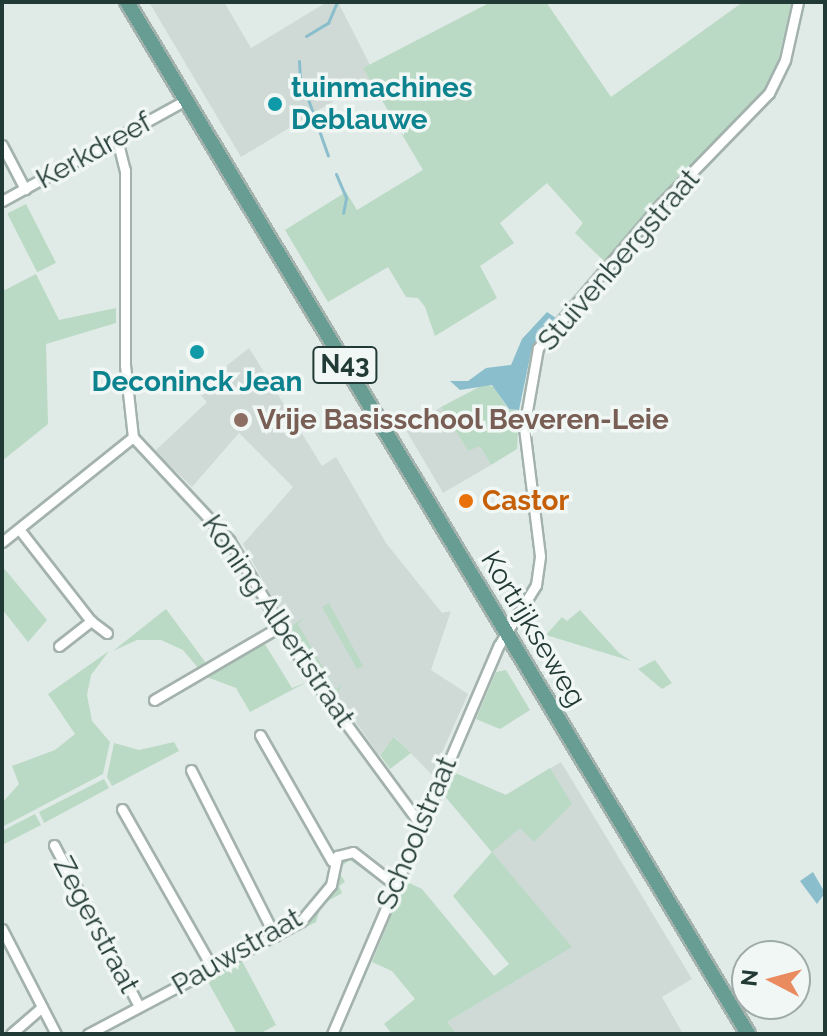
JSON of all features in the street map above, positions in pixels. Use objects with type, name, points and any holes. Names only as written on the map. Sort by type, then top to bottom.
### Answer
[{"type":"main road","name":"Kortrijkseweg","points":[[127,2],[748,1034]]},
{"type":"street","name":"Stuivenbergstraat","points":[[504,633],[536,585],[540,566],[524,440],[538,348],[661,204],[763,101],[781,73],[798,2]]},
{"type":"street","name":"Kerkdreef","points":[[2,201],[186,100]]},
{"type":"street","points":[[2,542],[133,437],[125,365],[125,170],[117,139]]},
{"type":"street","points":[[2,145],[25,189]]},
{"type":"street","name":"Koning Albertstraat","points":[[133,437],[222,531],[279,627],[420,824]]},
{"type":"street","points":[[19,529],[91,621],[107,633]]},
{"type":"street","points":[[59,646],[91,621]]},
{"type":"street","points":[[154,700],[279,627]]},
{"type":"street","name":"Schoolstraat","points":[[332,1034],[504,633]]},
{"type":"street","points":[[260,735],[332,861],[353,852],[394,884]]},
{"type":"street","points":[[191,770],[275,936]]},
{"type":"street","points":[[122,809],[213,969]]},
{"type":"street","name":"Zegerstraat","points":[[54,845],[139,1006]]},
{"type":"street","name":"Pauwstraat","points":[[88,1034],[305,918],[329,889],[332,861]]},
{"type":"street","points":[[3,933],[56,1034]]},
{"type":"street","points":[[11,1034],[42,1007]]},
{"type":"shaded area","points":[[149,2],[224,2],[251,48],[327,2],[338,2],[370,65],[364,68],[370,79],[241,157]]},
{"type":"shaded area","points":[[249,348],[322,466],[336,457],[386,543],[442,613],[451,611],[431,670],[468,694],[432,775],[395,737],[379,755],[289,628],[243,544],[293,487],[239,433],[192,487],[155,451],[207,402],[196,390]]},
{"type":"shaded area","points":[[441,407],[468,451],[480,445],[491,465],[443,493],[406,430]]},
{"type":"shaded area","points":[[561,762],[692,979],[662,997],[683,1034],[444,1034],[439,1027],[571,947],[470,826],[506,795]]},
{"type":"green space","points":[[491,2],[546,2],[611,97],[743,2],[792,2],[776,69],[764,92],[659,197],[606,263],[575,233],[583,223],[547,183],[500,223],[514,243],[480,266],[497,298],[435,336],[425,307],[418,298],[406,297],[388,267],[328,302],[285,230],[346,192],[357,210],[423,170],[363,68]]},
{"type":"green space","points":[[26,204],[56,263],[37,272],[7,214]]},
{"type":"green space","points":[[36,274],[59,320],[116,308],[116,323],[46,344],[48,424],[2,461],[2,286],[5,290]]},
{"type":"green space","points":[[485,384],[494,387],[508,409],[519,410],[517,449],[491,465],[480,446],[468,451],[441,407]]},
{"type":"green space","points":[[2,566],[47,620],[28,642],[2,609]]},
{"type":"green space","points":[[329,603],[363,666],[357,669],[322,607]]},
{"type":"green space","points":[[166,609],[207,665],[199,669],[183,650],[161,640],[137,640],[113,651]]},
{"type":"green space","points":[[580,610],[619,653],[631,661],[546,635],[562,617],[567,621]]},
{"type":"green space","points":[[305,617],[298,624],[336,690],[343,683],[337,694],[290,627]]},
{"type":"green space","points":[[263,641],[292,688],[307,682],[250,712],[236,688],[204,676]]},
{"type":"green space","points":[[109,651],[91,675],[87,695],[92,721],[110,742],[103,774],[2,827],[2,803],[19,784],[12,766],[55,750],[75,734],[48,694]]},
{"type":"green space","points":[[655,660],[672,683],[662,689],[638,669]]},
{"type":"green space","points":[[506,670],[530,710],[500,729],[476,719],[496,672]]},
{"type":"green space","points":[[394,737],[411,753],[390,769],[380,755]]},
{"type":"green space","points":[[174,742],[179,751],[112,786],[107,777],[114,743],[139,750]]},
{"type":"green space","points":[[550,768],[572,804],[534,842],[520,828],[492,852],[443,794],[453,772],[506,795]]},
{"type":"green space","points":[[104,779],[109,788],[44,823],[39,812]]},
{"type":"green space","points":[[35,814],[41,825],[2,845],[2,831]]},
{"type":"green space","points":[[492,852],[572,947],[447,1022],[456,1034],[392,1034],[384,1024],[415,999],[392,971],[372,962],[405,881],[422,889],[494,976],[509,964],[453,896]]},
{"type":"green space","points":[[352,856],[382,883],[350,860],[337,869],[345,882],[339,886],[342,893],[321,905],[316,922],[242,961],[276,1025],[259,1034],[237,1034],[207,980],[170,999],[301,926],[335,886],[336,861]]},
{"type":"water","points":[[547,312],[556,318],[531,352],[519,410],[509,409],[492,385],[460,390],[450,381],[468,381],[486,368],[511,365],[522,339]]},
{"type":"water","points":[[813,872],[825,893],[817,904],[800,881]]},
{"type":"waterway","points":[[306,36],[328,23],[337,2]]},
{"type":"waterway","points":[[299,61],[300,78]]},
{"type":"waterway","points":[[302,82],[328,156]]},
{"type":"waterway","points":[[336,174],[346,198],[343,213]]},
{"type":"place","name":"tuinmachines Deblauwe","points":[[275,104]]},
{"type":"place","name":"Deconinck Jean","points":[[197,352]]},
{"type":"place","name":"Vrije Basisschool Beveren-Leie","points":[[241,420]]},
{"type":"place","name":"Castor","points":[[466,501]]}]
